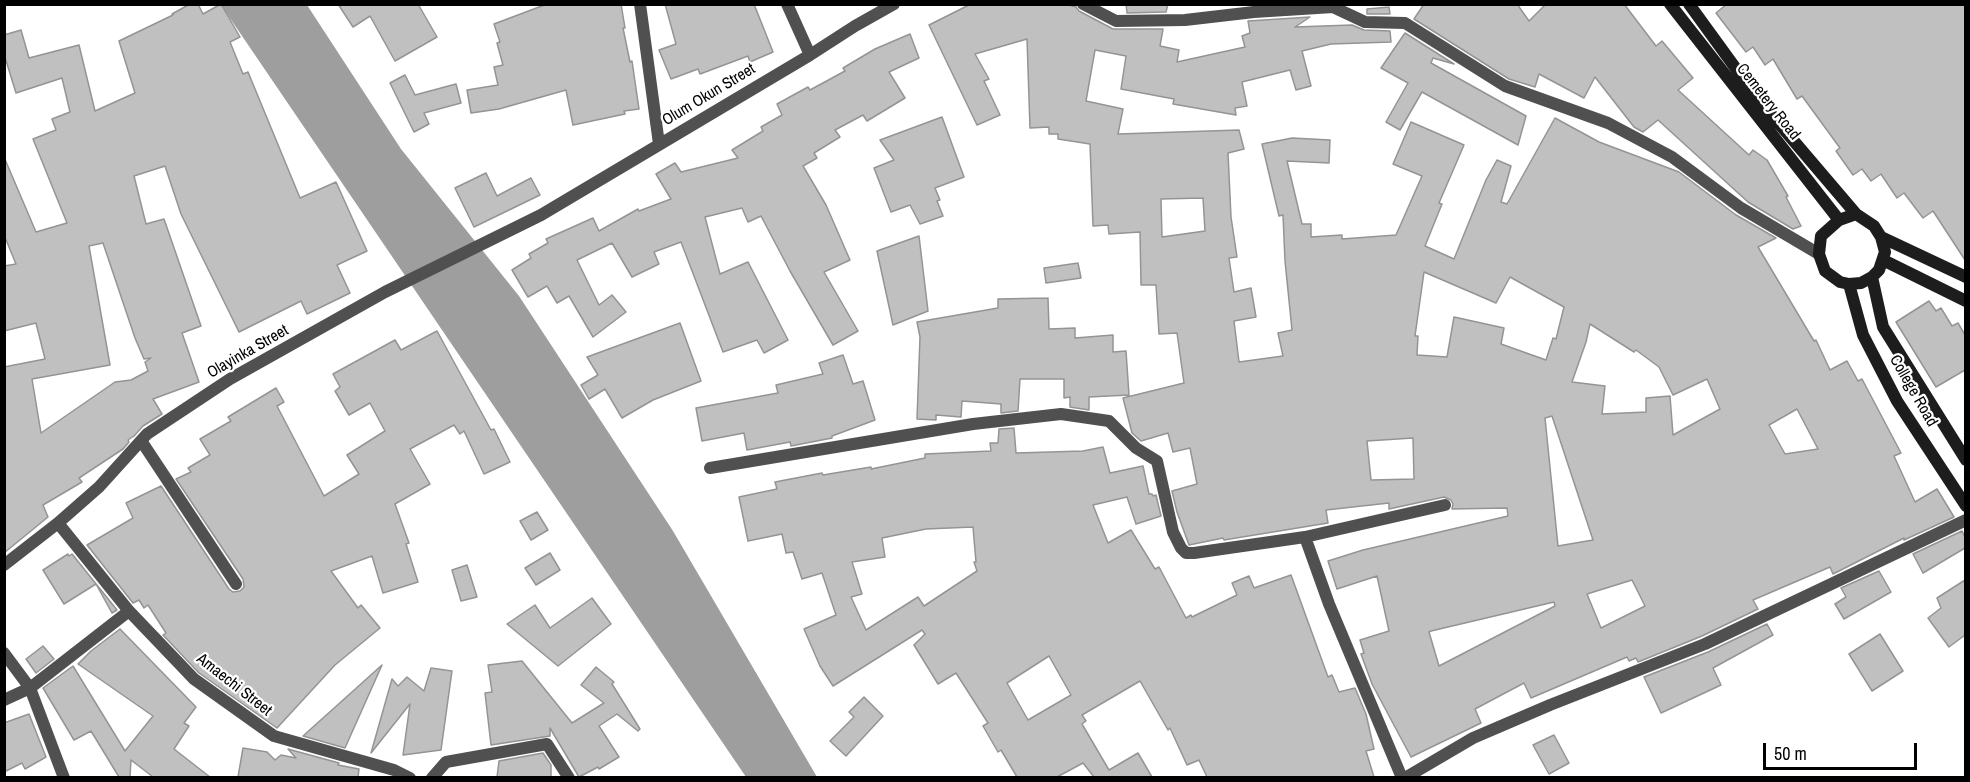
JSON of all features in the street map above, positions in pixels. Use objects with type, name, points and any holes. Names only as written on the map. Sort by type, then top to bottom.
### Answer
[{"type":"main road","name":"Cemetery Road","points":[[1670,4],[1839,220]]},
{"type":"main road","name":"Cemetery Road","points":[[1689,4],[1758,99],[1856,214]]},
{"type":"main road","points":[[1856,214],[1874,226],[1881,237],[1885,252],[1884,260],[1872,278],[1861,283],[1840,282],[1825,271],[1819,254],[1821,236],[1839,220],[1856,214]]},
{"type":"main road","points":[[1881,237],[1965,277]]},
{"type":"main road","points":[[1884,260],[1965,301]]},
{"type":"main road","name":"College Road","points":[[1872,278],[1883,327],[1965,460]]},
{"type":"main road","name":"College Road","points":[[1849,284],[1863,335],[1892,391],[1965,506]]},
{"type":"street","points":[[640,4],[659,144]]},
{"type":"street","points":[[787,4],[810,55]]},
{"type":"street","name":"Olum Okun Street","points":[[541,215],[894,4]]},
{"type":"street","points":[[1083,4],[1116,21],[1185,20],[1254,12],[1333,8],[1365,21],[1405,23],[1505,86],[1608,123],[1672,157],[1741,208],[1819,254]]},
{"type":"street","name":"Olayinka Street","points":[[4,565],[58,523],[99,486],[145,438],[230,379],[385,292],[541,215]]},
{"type":"street","points":[[711,468],[973,424],[1061,414],[1109,421],[1136,448],[1156,461],[1173,532],[1186,553],[1305,537],[1445,505]]},
{"type":"street","points":[[145,438],[236,584]]},
{"type":"street","points":[[1305,537],[1329,604],[1403,777],[1473,738],[1705,644],[1965,520]]},
{"type":"street","name":"Amaechi Street","points":[[58,523],[129,610],[194,679],[274,736],[394,770],[410,777]]},
{"type":"street","points":[[4,700],[30,688],[129,610]]},
{"type":"street","points":[[4,653],[30,688],[64,777]]},
{"type":"street","points":[[432,777],[446,762],[547,744],[569,777]]},
{"type":"shaded area","points":[[221,5],[307,5],[401,149],[519,296],[673,531],[817,777],[746,777]]},
{"type":"building","points":[[190,4],[198,4],[203,14],[221,4],[240,37],[230,42],[243,74],[248,72],[300,198],[336,182],[367,251],[337,265],[350,293],[307,314],[301,301],[239,332],[181,214],[165,166],[134,176],[146,224],[164,219],[201,326],[182,333],[199,382],[153,399],[162,414],[143,426],[128,440],[129,442],[123,449],[79,478],[82,482],[43,505],[48,517],[4,553],[4,367],[45,359],[36,323],[4,331],[4,266],[16,264],[4,235],[4,157],[36,232],[67,223],[33,139],[56,130],[52,119],[70,112],[62,78],[16,93],[4,54],[4,35],[21,30],[29,58],[79,45],[95,111],[135,93],[119,41]],"holes":[[[103,243],[144,359],[151,358],[145,362],[148,371],[131,380],[115,382],[41,433],[32,379],[110,365],[89,246]]]},
{"type":"building","points":[[338,4],[418,4],[437,37],[395,61],[370,16],[353,27]]},
{"type":"building","points":[[547,4],[621,4],[625,28],[623,28],[630,62],[632,61],[639,109],[573,125],[566,90],[499,109],[471,113],[467,90],[498,85],[494,67],[503,65],[497,43],[500,42],[494,24]]},
{"type":"building","points":[[665,4],[754,4],[773,52],[750,62],[748,56],[700,74],[698,69],[671,79],[659,50],[676,44]]},
{"type":"building","points":[[971,4],[1065,4],[1076,7],[1079,11],[1113,29],[1163,29],[1160,46],[1179,50],[1177,62],[1245,47],[1242,36],[1250,33],[1248,21],[1310,17],[1295,27],[1352,25],[1364,30],[1390,31],[1391,42],[1331,44],[1302,51],[1311,86],[1296,90],[1290,70],[1242,82],[1247,106],[1235,108],[1236,115],[1173,104],[1174,99],[1121,89],[1126,56],[1095,50],[1086,101],[1123,109],[1118,134],[1239,130],[1244,149],[1228,153],[1231,217],[1237,257],[1229,258],[1234,292],[1251,288],[1256,317],[1234,321],[1239,362],[1283,356],[1278,333],[1292,330],[1283,215],[1279,216],[1262,144],[1292,138],[1330,140],[1329,163],[1287,161],[1302,224],[1311,224],[1311,237],[1342,235],[1342,239],[1396,235],[1422,176],[1393,164],[1411,122],[1464,145],[1439,203],[1442,204],[1425,246],[1454,259],[1486,180],[1497,160],[1511,166],[1501,202],[1507,204],[1555,118],[1599,142],[1679,172],[1736,215],[1776,238],[1758,247],[1814,341],[1816,340],[1830,370],[1847,361],[1858,381],[1862,379],[1901,453],[1894,456],[1915,502],[1937,489],[1954,517],[1904,540],[1904,538],[1833,574],[1830,567],[1753,600],[1758,609],[1702,636],[1638,662],[1636,658],[1629,661],[1627,657],[1531,698],[1524,683],[1475,709],[1481,723],[1411,757],[1372,684],[1361,654],[1364,653],[1360,640],[1389,631],[1377,576],[1337,589],[1328,561],[1363,550],[1508,516],[1507,508],[1452,509],[1451,500],[1444,497],[1389,509],[1389,503],[1326,510],[1328,523],[1189,545],[1172,491],[1197,484],[1190,448],[1173,452],[1168,433],[1141,441],[1132,433],[1123,398],[1184,383],[1177,333],[1159,334],[1156,285],[1141,285],[1140,232],[1109,234],[1108,225],[1093,226],[1090,144],[1058,139],[1058,134],[1049,134],[1049,127],[1030,128],[1027,39],[975,54],[989,79],[984,81],[1000,115],[977,125],[929,25]],"holes":[[[1203,198],[1205,231],[1162,237],[1161,199]],[[1424,272],[1496,303],[1510,277],[1564,307],[1556,339],[1553,338],[1546,360],[1501,344],[1504,328],[1454,317],[1447,357],[1417,355],[1418,336],[1415,336]],[[1590,324],[1634,352],[1636,350],[1659,367],[1673,395],[1707,379],[1720,409],[1673,435],[1670,396],[1646,398],[1646,412],[1602,414],[1605,386],[1572,382]],[[1797,409],[1818,449],[1785,454],[1769,425]],[[1552,416],[1593,540],[1558,546],[1545,418]],[[1413,438],[1414,479],[1371,480],[1367,441]],[[1632,580],[1645,606],[1601,628],[1587,594]],[[1554,602],[1555,606],[1439,666],[1429,632]]]},
{"type":"building","points":[[1126,4],[1168,4],[1166,12],[1127,13]]},
{"type":"building","points":[[1424,4],[1517,4],[1529,21],[1546,4],[1624,4],[1656,46],[1662,41],[1693,78],[1678,90],[1749,155],[1753,150],[1767,160],[1788,196],[1786,197],[1801,226],[1793,229],[1748,202],[1658,120],[1643,132],[1634,127],[1595,77],[1584,98],[1539,74],[1535,87],[1509,79],[1414,19]]},
{"type":"building","points":[[1727,4],[1965,4],[1965,260],[1933,211],[1923,218],[1904,193],[1897,198],[1881,174],[1871,181],[1862,169],[1853,175],[1836,151],[1840,148],[1802,96],[1797,99],[1773,59],[1765,65],[1753,47],[1746,52],[1716,13]]},
{"type":"building","points":[[1389,7],[1390,14],[1367,14],[1367,9]]},
{"type":"building","points":[[1405,33],[1454,64],[1433,58],[1431,63],[1526,116],[1518,145],[1422,92],[1400,130],[1386,122],[1408,83],[1381,68]]},
{"type":"building","points":[[910,34],[919,58],[889,72],[905,98],[867,121],[863,115],[835,130],[840,137],[814,153],[817,158],[803,166],[826,205],[850,260],[824,272],[858,331],[833,345],[761,216],[748,222],[742,208],[705,217],[720,274],[748,262],[788,340],[764,353],[757,340],[723,352],[681,242],[654,252],[659,264],[632,277],[612,243],[577,260],[599,305],[612,295],[626,312],[593,337],[569,296],[557,303],[547,286],[528,297],[512,270],[531,258],[529,254],[548,243],[546,239],[593,218],[599,231],[638,209],[639,211],[671,199],[656,174],[675,163],[681,172],[738,158],[732,150],[763,131],[761,127],[782,115],[777,104],[808,87],[810,90],[845,71],[843,68],[875,49]]},
{"type":"building","points":[[405,75],[415,95],[456,84],[461,103],[424,113],[429,124],[414,132],[390,83]]},
{"type":"building","points":[[942,117],[964,177],[935,188],[943,216],[920,224],[910,205],[891,212],[874,168],[894,160],[880,140]]},
{"type":"building","points":[[486,173],[497,196],[531,178],[540,195],[474,227],[455,188]]},
{"type":"building","points":[[919,236],[928,311],[893,325],[877,251]]},
{"type":"building","points":[[1078,263],[1081,278],[1046,283],[1044,268]]},
{"type":"building","points":[[1048,298],[1049,329],[1075,328],[1075,338],[1113,335],[1113,352],[1126,351],[1129,395],[1089,397],[1089,410],[1070,407],[1070,397],[1064,398],[1064,379],[1020,379],[1018,411],[1001,413],[1001,404],[962,401],[961,417],[936,415],[936,420],[917,419],[920,337],[917,322],[998,308],[998,299]]},
{"type":"building","points":[[1929,301],[1936,311],[1941,308],[1952,326],[1958,323],[1965,335],[1965,370],[1936,387],[1896,322]]},
{"type":"building","points":[[680,323],[701,381],[653,400],[622,418],[605,389],[589,399],[581,385],[598,375],[587,357]]},
{"type":"building","points":[[437,331],[491,430],[494,429],[510,462],[484,474],[464,431],[460,434],[454,425],[410,449],[430,484],[395,504],[409,543],[406,544],[418,582],[383,593],[372,556],[331,571],[358,608],[361,605],[380,628],[335,665],[277,728],[199,673],[163,635],[166,633],[148,605],[144,608],[139,600],[133,603],[87,545],[133,518],[126,503],[161,486],[229,589],[233,592],[240,591],[244,587],[243,579],[176,479],[191,472],[188,468],[210,455],[200,439],[231,421],[228,417],[276,388],[284,402],[277,406],[324,496],[359,474],[347,455],[385,431],[370,403],[349,415],[335,391],[340,387],[333,374],[395,340],[401,350]]},
{"type":"building","points":[[843,355],[853,384],[863,381],[875,420],[832,436],[832,438],[791,446],[790,442],[747,450],[744,433],[702,441],[696,408],[778,393],[776,385],[823,374],[819,363]]},
{"type":"building","points":[[1014,428],[1016,453],[1083,451],[1103,447],[1110,473],[1143,466],[1149,494],[1156,495],[1161,516],[1136,524],[1127,497],[1093,505],[1108,543],[1131,530],[1155,569],[1159,567],[1186,618],[1237,595],[1232,583],[1249,576],[1254,588],[1291,575],[1328,677],[1332,675],[1339,692],[1355,688],[1366,714],[1374,749],[1366,751],[1374,777],[1207,777],[1199,760],[1187,765],[1170,728],[1168,730],[1140,681],[1082,715],[1086,721],[1082,724],[1109,770],[1138,753],[1152,777],[1094,777],[1083,763],[1057,777],[1017,777],[1001,750],[998,752],[983,726],[988,723],[956,673],[938,684],[914,645],[925,634],[922,630],[833,686],[820,666],[804,629],[836,615],[822,573],[802,579],[793,552],[786,553],[782,534],[748,541],[739,497],[777,489],[775,482],[822,473],[823,475],[871,467],[871,469],[925,458],[925,454],[991,451],[990,443],[998,443],[999,429]],"holes":[[[973,527],[976,562],[974,562],[977,571],[924,606],[918,597],[866,630],[851,597],[862,594],[852,562],[885,557],[882,538],[926,529]],[[1049,656],[1071,695],[1028,720],[1007,683]]]},
{"type":"building","points":[[537,512],[548,530],[531,540],[520,521]]},
{"type":"building","points":[[1962,531],[1965,537],[1965,548],[1923,573],[1913,554]]},
{"type":"building","points":[[550,553],[560,570],[536,585],[525,568]]},
{"type":"building","points":[[68,554],[69,556],[72,554],[117,610],[112,613],[96,584],[64,604],[43,570]]},
{"type":"building","points":[[467,565],[477,597],[461,601],[452,570]]},
{"type":"building","points":[[1879,571],[1891,592],[1844,619],[1835,604],[1846,597],[1841,588]]},
{"type":"building","points":[[1965,580],[1965,635],[1949,647],[1928,618],[1941,608],[1937,598]]},
{"type":"building","points":[[592,598],[611,624],[558,666],[507,624],[535,605],[550,628]]},
{"type":"building","points":[[1767,624],[1773,635],[1713,668],[1721,685],[1661,713],[1644,677],[1708,652]]},
{"type":"building","points":[[120,629],[196,707],[184,723],[189,726],[174,749],[210,777],[153,777],[131,760],[130,777],[119,777],[91,731],[74,740],[43,688],[73,666],[125,751],[153,716],[78,664]]},
{"type":"building","points":[[1880,634],[1903,671],[1872,691],[1849,654]]},
{"type":"building","points":[[43,646],[54,659],[36,673],[26,659]]},
{"type":"building","points":[[522,661],[572,723],[604,703],[581,685],[596,667],[614,682],[612,684],[640,729],[638,731],[617,714],[599,726],[619,757],[579,777],[550,728],[550,736],[491,745],[485,693],[492,692],[488,665]]},
{"type":"building","points":[[382,665],[345,748],[303,736]]},
{"type":"building","points":[[431,668],[452,671],[441,750],[403,755],[410,704],[371,753],[392,679],[398,686],[407,677],[424,691]]},
{"type":"building","points":[[864,697],[883,716],[846,756],[830,741],[854,717],[849,712]]},
{"type":"building","points":[[29,714],[46,757],[25,769],[22,763],[4,772],[4,723]]},
{"type":"building","points":[[1554,735],[1569,763],[1549,774],[1533,745]]},
{"type":"building","points":[[243,748],[267,752],[275,760],[281,755],[296,758],[288,749],[339,763],[338,765],[359,769],[358,777],[238,777]]},
{"type":"building","points":[[543,753],[551,765],[551,777],[497,777],[499,761]]}]
